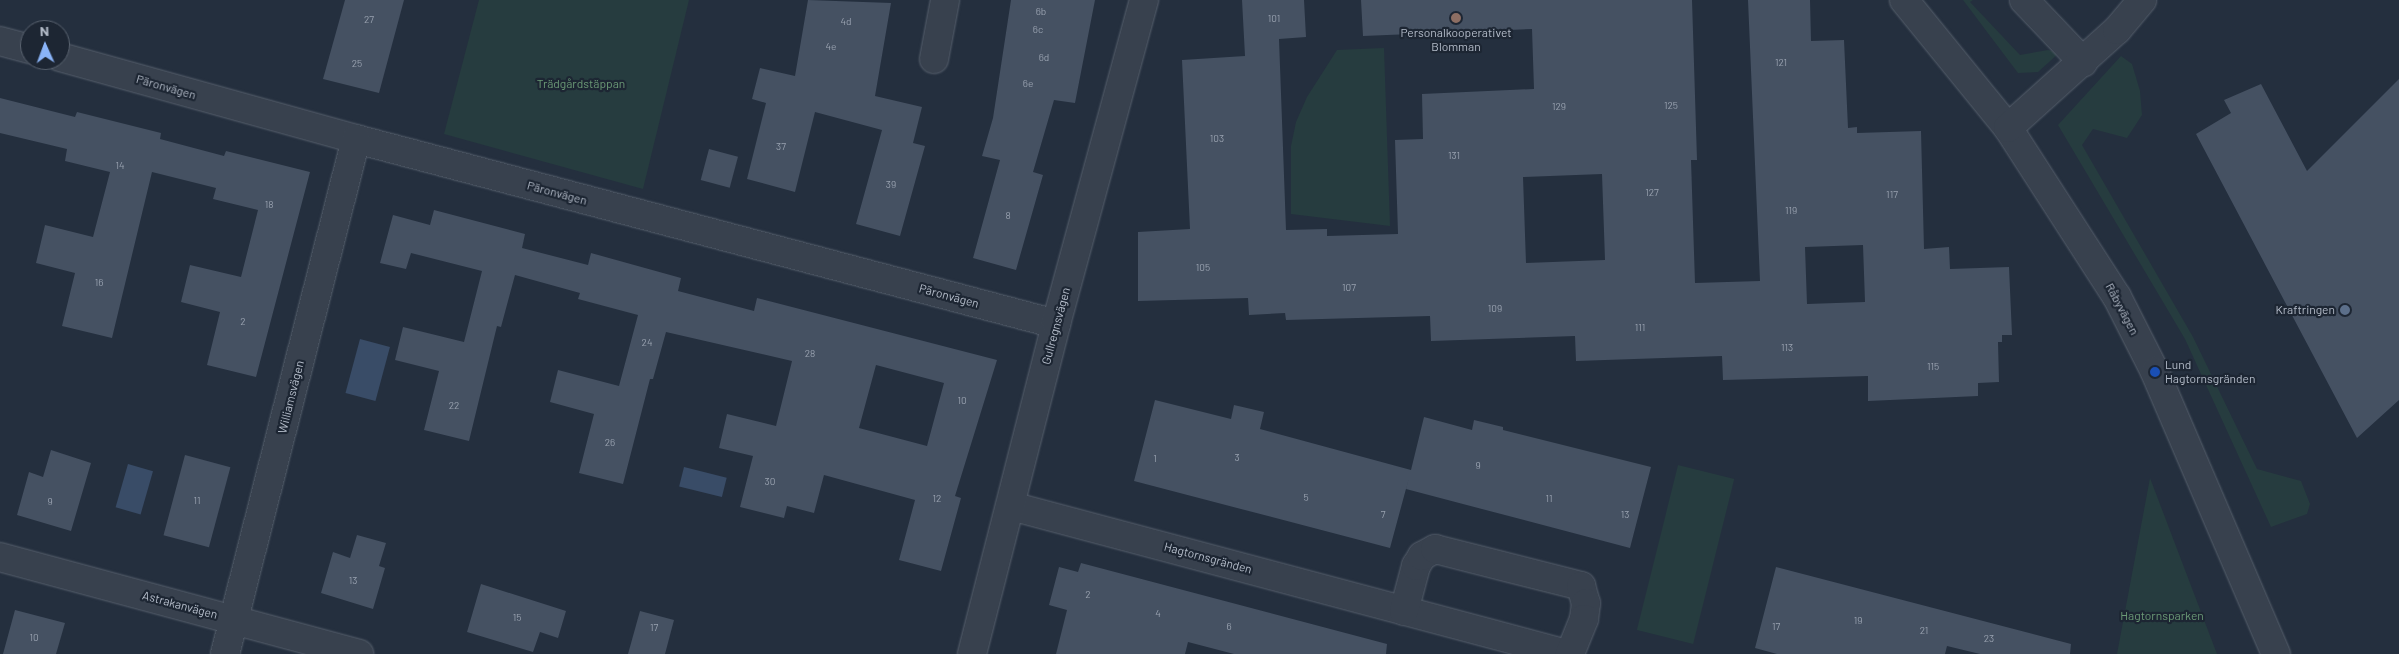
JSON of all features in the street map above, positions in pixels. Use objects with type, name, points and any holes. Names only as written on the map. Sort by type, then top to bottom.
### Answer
[{"type":"street","points":[[934,59],[944,0]]},
{"type":"street","name":"Gullregnsvägen","points":[[972,654],[1056,324],[1144,0]]},
{"type":"street","name":"Råbyvägen","points":[[1904,0],[2008,128],[2117,297],[2155,372],[2276,654]]},
{"type":"street","points":[[2024,0],[2083,62]]},
{"type":"street","points":[[2008,128],[2083,62],[2142,0]]},
{"type":"street","points":[[0,40],[20,46]]},
{"type":"street","name":"Päronvägen","points":[[70,60],[356,139],[1056,324]]},
{"type":"street","name":"Williamsvägen","points":[[225,654],[356,139]]},
{"type":"street","name":"Hagtornsgränden","points":[[1011,506],[1404,611],[1568,654],[1584,619],[1586,603],[1581,586],[1435,549],[1422,556],[1416,566],[1404,611]]},
{"type":"street","name":"Astrakanvägen","points":[[0,557],[359,654]]},
{"type":"green space","name":"Trädgårdstäppan","points":[[479,0],[689,0],[643,189],[444,134]]},
{"type":"green space","points":[[1963,0],[1973,0],[1970,2],[2020,55],[2048,50],[2059,53],[2038,72],[2018,73]]},
{"type":"green space","points":[[1384,48],[1390,226],[1291,214],[1291,146],[1296,122],[1307,97],[1337,50]]},
{"type":"green space","points":[[2121,56],[2132,64],[2140,91],[2142,115],[2127,138],[2093,129],[2082,145],[2193,337],[2257,469],[2301,481],[2310,504],[2307,514],[2271,527],[2185,339],[2058,125]]},
{"type":"green space","points":[[1678,465],[1734,479],[1693,644],[1637,630]]},
{"type":"green space","name":"Hagtornsparken","points":[[2150,478],[2217,654],[2117,654]]},
{"type":"water","points":[[360,339],[390,347],[375,401],[346,393]]},
{"type":"water","points":[[128,464],[153,471],[141,514],[116,507]]},
{"type":"water","points":[[684,467],[727,478],[722,497],[679,486]]},
{"type":"building","points":[[345,0],[404,0],[379,93],[323,79]]},
{"type":"building","points":[[808,0],[891,3],[875,96],[922,107],[913,143],[925,146],[900,236],[856,224],[882,130],[815,112],[795,192],[747,179],[766,103],[752,99],[760,68],[795,76]]},
{"type":"building","points":[[1011,0],[1095,0],[1075,103],[1054,100],[1033,172],[1043,175],[1016,270],[973,258],[1000,160],[982,156],[993,118]]},
{"type":"building","points":[[1242,0],[1304,0],[1306,37],[1279,39],[1286,230],[1327,229],[1327,236],[1398,234],[1395,140],[1423,139],[1422,94],[1534,89],[1532,29],[1363,36],[1361,0],[1692,0],[1697,160],[1691,160],[1695,283],[1760,281],[1748,0],[1810,0],[1811,41],[1844,40],[1848,128],[1857,127],[1857,133],[1921,131],[1924,249],[1949,247],[1950,269],[2009,267],[2012,335],[2002,335],[2002,342],[1998,342],[1999,382],[1978,383],[1978,396],[1868,401],[1868,376],[1723,380],[1722,356],[1576,361],[1575,336],[1431,341],[1430,316],[1286,320],[1285,313],[1249,315],[1248,298],[1138,301],[1138,232],[1190,229],[1182,60],[1245,56]],"holes":[[[1602,174],[1605,260],[1526,263],[1523,177]],[[1863,245],[1865,302],[1807,304],[1805,247]]]},
{"type":"building","name":"Kraftringen","points":[[2399,79],[2399,400],[2357,438],[2196,134],[2231,113],[2224,100],[2261,84],[2307,171]]},
{"type":"building","points":[[0,98],[75,117],[77,112],[161,133],[160,139],[224,156],[226,151],[310,172],[256,377],[207,365],[220,312],[181,302],[190,265],[241,277],[258,210],[213,199],[216,188],[152,172],[112,338],[62,326],[75,273],[36,263],[45,225],[93,237],[110,172],[65,161],[67,149],[0,133]]},
{"type":"building","points":[[709,149],[738,157],[730,188],[701,180]]},
{"type":"building","points":[[434,210],[525,234],[522,248],[588,265],[591,253],[681,278],[678,291],[754,311],[757,298],[997,360],[955,496],[961,498],[941,571],[899,560],[915,500],[824,475],[814,513],[787,506],[784,518],[740,507],[753,456],[719,448],[727,414],[776,426],[792,361],[666,332],[653,379],[650,379],[623,484],[579,473],[594,414],[550,402],[558,370],[619,386],[638,315],[578,299],[580,293],[515,275],[501,327],[497,326],[469,441],[424,430],[439,371],[395,360],[403,327],[464,342],[482,271],[411,253],[406,269],[380,263],[393,215],[430,225]],"holes":[[[876,365],[944,383],[927,446],[859,428]]]},
{"type":"building","points":[[1155,400],[1231,419],[1234,405],[1264,412],[1260,429],[1411,470],[1424,417],[1472,430],[1474,420],[1503,427],[1503,430],[1651,467],[1630,548],[1406,489],[1410,474],[1390,548],[1134,481]]},
{"type":"building","points":[[51,450],[91,463],[71,531],[17,515],[29,472],[43,477]]},
{"type":"building","points":[[185,455],[230,467],[209,547],[164,535]]},
{"type":"building","points":[[357,535],[386,543],[379,566],[385,568],[373,609],[321,593],[333,552],[350,558]]},
{"type":"building","points":[[1081,563],[1387,644],[1386,654],[1234,654],[1188,642],[1185,654],[1056,654],[1067,610],[1049,605],[1059,567],[1078,572]]},
{"type":"building","points":[[1776,567],[2071,644],[2070,654],[1980,654],[1947,646],[1945,654],[1777,654],[1755,648]]},
{"type":"building","points":[[481,584],[566,611],[558,638],[540,632],[533,652],[467,632]]},
{"type":"building","points":[[15,610],[65,623],[56,654],[3,654]]},
{"type":"building","points":[[640,611],[674,620],[665,654],[628,654]]},
{"type":"place","name":"Personalkooperativet Blomman","points":[[1456,18]]},
{"type":"place","name":"Kraftringen","points":[[2345,310]]},
{"type":"place","name":"Lund Hagtornsgränden","points":[[2155,372]]}]
